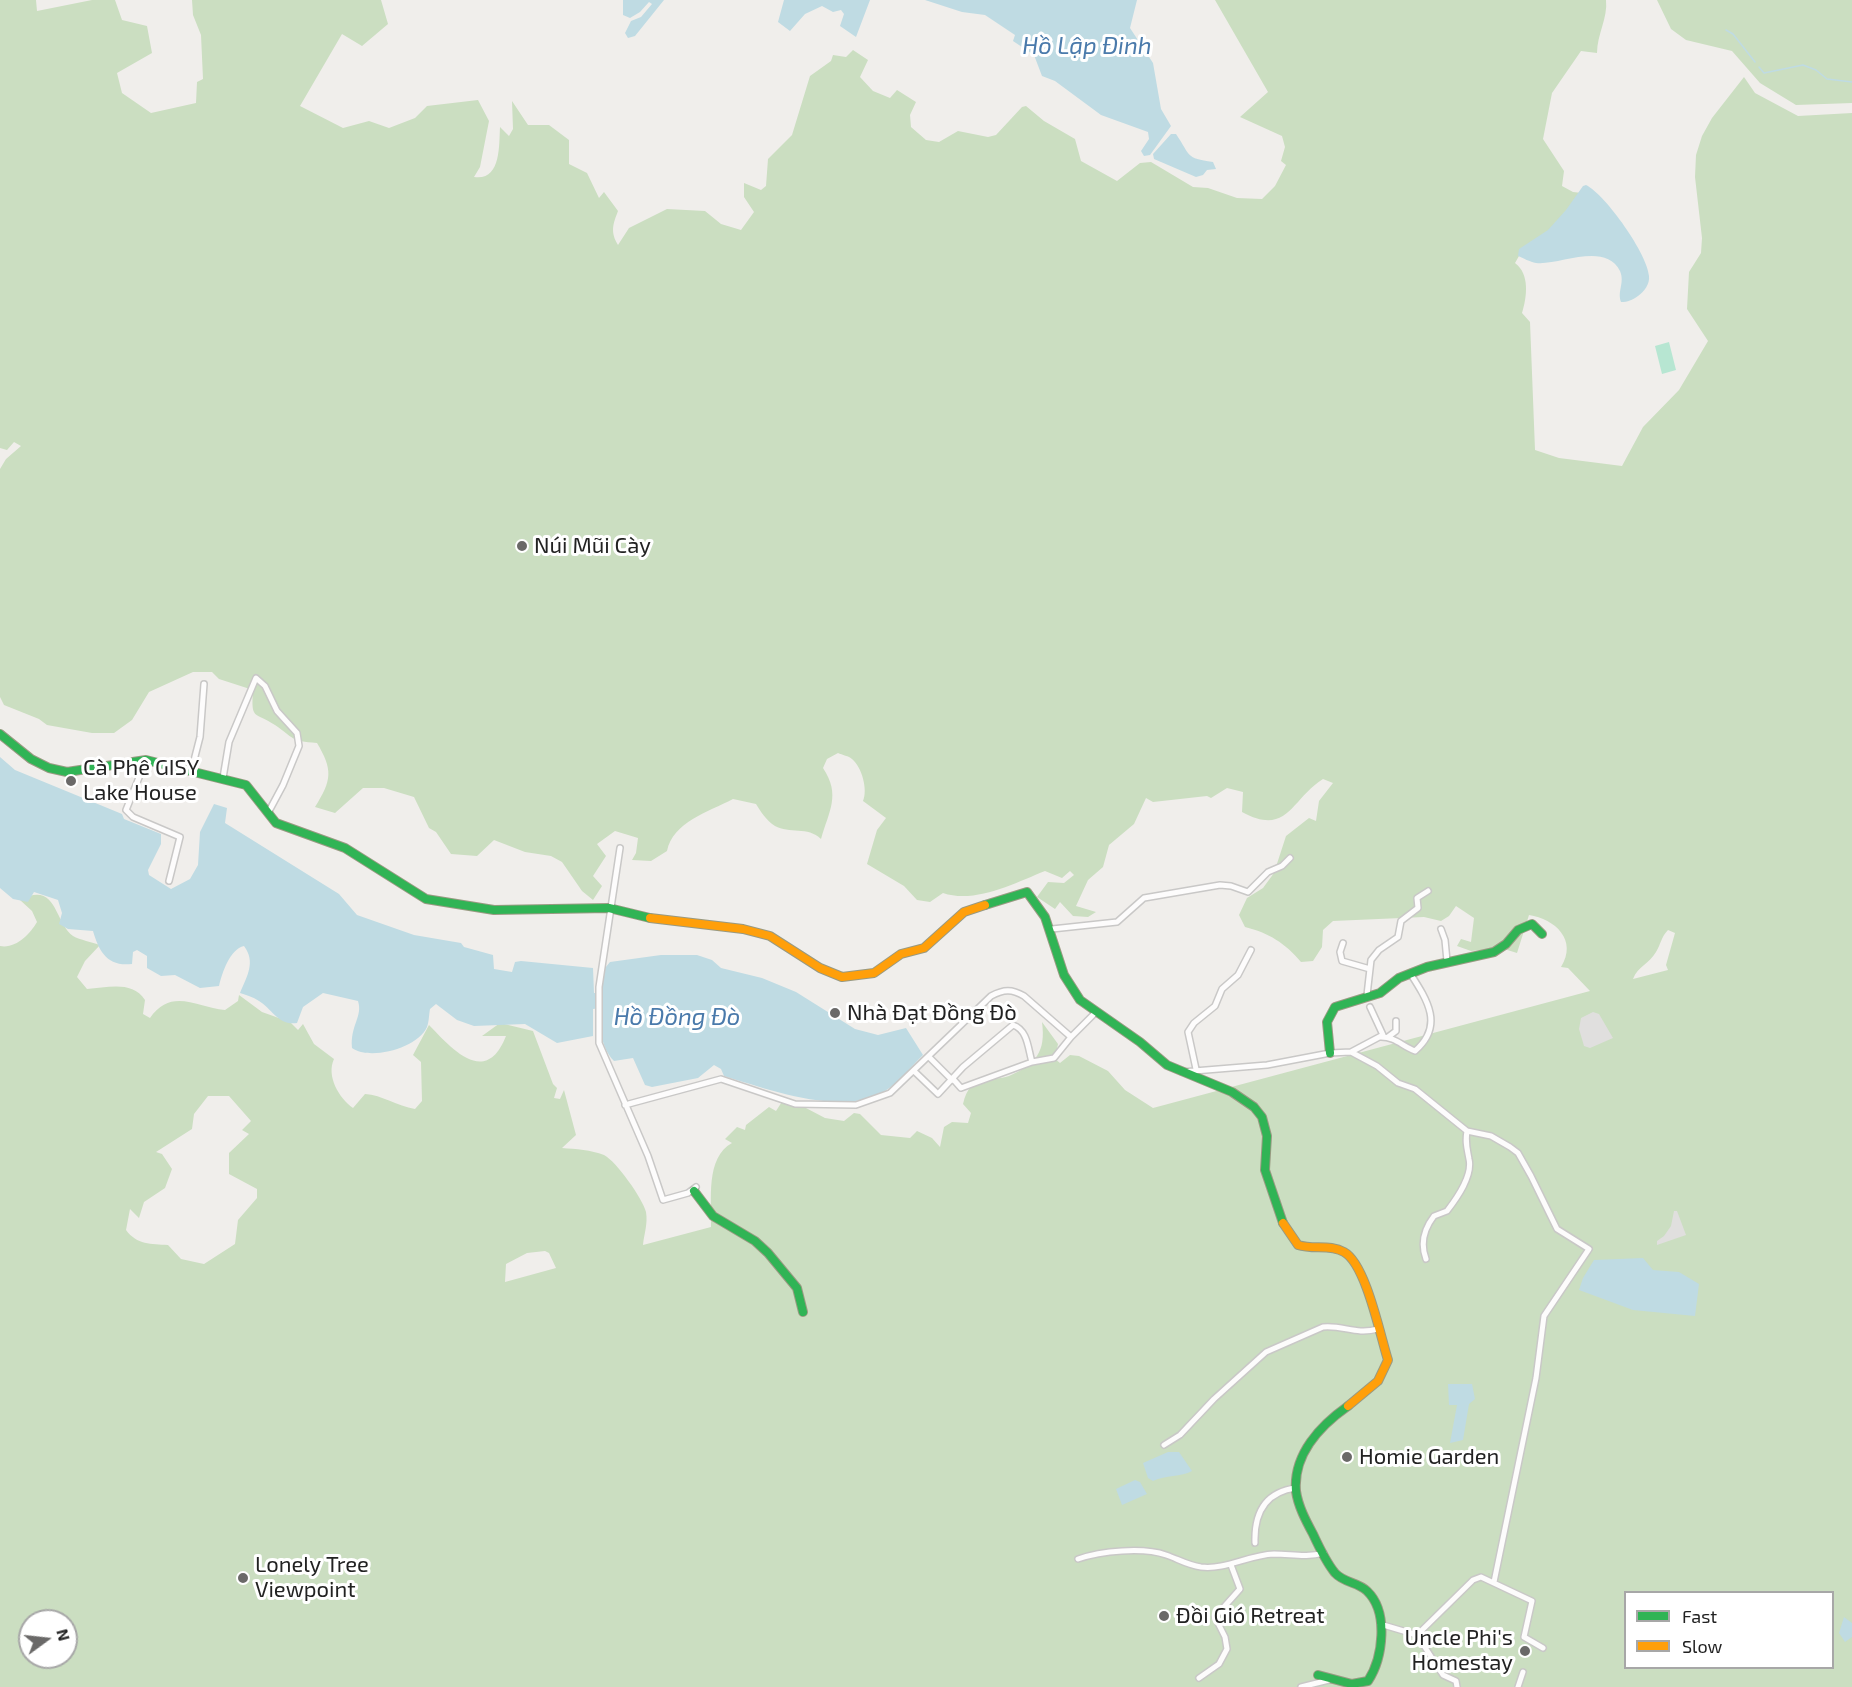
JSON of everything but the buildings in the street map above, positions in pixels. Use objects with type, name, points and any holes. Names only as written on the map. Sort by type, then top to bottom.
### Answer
[{"type":"street","points":[[223,778],[229,742],[256,678],[265,686],[277,711],[297,733],[299,746],[283,785],[268,813]]},
{"type":"street","points":[[191,772],[200,737],[204,684]]},
{"type":"street","points":[[0,734],[31,759],[49,768],[67,771],[146,760],[246,785],[276,823],[345,848],[426,899],[494,910],[609,908],[664,922],[721,926],[763,933],[820,968],[842,977],[874,973],[901,954],[924,948],[964,912],[1023,892],[1035,902],[1052,930],[1068,985],[1095,1013],[1140,1042],[1163,1063],[1210,1082],[1256,1109],[1267,1125],[1265,1170],[1268,1182],[1292,1239],[1304,1246],[1340,1249],[1356,1262],[1388,1360],[1387,1369],[1371,1388],[1317,1431],[1306,1452],[1296,1488],[1302,1509],[1337,1575],[1368,1592],[1380,1624],[1380,1650],[1368,1681],[1352,1686],[1318,1675]]},
{"type":"street","points":[[146,760],[126,810],[133,817],[180,837],[169,881]]},
{"type":"street","points":[[620,848],[609,908],[599,987],[598,1043],[648,1156],[663,1200],[695,1189],[713,1216],[755,1241],[768,1253],[796,1288],[803,1312]]},
{"type":"street","points":[[1052,930],[1117,922],[1140,900],[1154,895],[1220,885],[1248,892],[1268,872],[1282,866],[1290,858]]},
{"type":"street","points":[[1366,995],[1374,954],[1394,942],[1398,937],[1401,921],[1418,908],[1417,898],[1428,891]]},
{"type":"street","points":[[1330,1053],[1327,1022],[1332,1009],[1366,995],[1380,993],[1399,978],[1410,974],[1447,962],[1494,952],[1525,925],[1532,924],[1542,934]]},
{"type":"street","points":[[1441,929],[1445,940],[1447,962]]},
{"type":"street","points":[[1343,943],[1340,952],[1342,961],[1370,969]]},
{"type":"street","points":[[1196,1069],[1188,1032],[1190,1027],[1215,1006],[1222,989],[1238,975],[1251,950]]},
{"type":"street","points":[[1370,1007],[1385,1037],[1415,1051],[1432,1028],[1423,993],[1410,974]]},
{"type":"street","points":[[625,1105],[721,1079],[795,1104],[847,1106],[890,1093],[915,1072],[991,996],[1004,990],[1015,991],[1024,996],[1071,1037]]},
{"type":"street","points":[[929,1057],[961,1088],[1032,1062],[1054,1058],[1095,1013]]},
{"type":"street","points":[[1351,1053],[1364,1043],[1396,1031],[1396,1021]]},
{"type":"street","points":[[915,1072],[936,1094],[1000,1033],[1013,1025],[1017,1026],[1026,1037],[1032,1062]]},
{"type":"street","points":[[1182,1072],[1196,1069],[1267,1065],[1330,1053],[1351,1053],[1377,1066],[1398,1083],[1415,1089],[1467,1131],[1491,1136],[1518,1153],[1557,1229],[1589,1249],[1544,1316],[1536,1378],[1494,1582]]},
{"type":"street","points":[[1426,1259],[1422,1242],[1426,1228],[1434,1216],[1447,1211],[1469,1172],[1465,1142],[1467,1131]]},
{"type":"street","points":[[1164,1445],[1180,1435],[1214,1399],[1266,1352],[1323,1327],[1331,1326],[1361,1333],[1378,1329]]},
{"type":"street","points":[[1255,1543],[1257,1520],[1268,1498],[1280,1490],[1296,1488]]},
{"type":"street","points":[[1078,1559],[1107,1552],[1146,1552],[1164,1554],[1186,1564],[1204,1567],[1231,1565],[1272,1554],[1297,1558],[1324,1553]]},
{"type":"street","points":[[1199,1678],[1219,1664],[1227,1649],[1225,1637],[1215,1617],[1239,1589],[1231,1565]]},
{"type":"street","points":[[1417,1635],[1477,1577],[1494,1582],[1532,1601],[1524,1637],[1544,1648]]},
{"type":"street","points":[[1380,1624],[1417,1635],[1443,1675],[1456,1681],[1457,1687]]},
{"type":"street","points":[[1518,1687],[1523,1672]]},
{"type":"street","points":[[1301,1687],[1329,1680]]},
{"type":"green space","points":[[0,0],[36,0],[37,11],[92,0],[115,0],[122,20],[147,26],[152,53],[117,73],[122,93],[151,113],[196,103],[197,82],[203,79],[201,35],[193,15],[192,0],[381,0],[388,24],[362,46],[342,34],[300,106],[343,128],[369,121],[389,128],[415,118],[427,106],[478,100],[489,121],[480,167],[474,177],[483,177],[489,174],[497,161],[500,127],[509,136],[513,129],[512,101],[528,125],[549,125],[569,140],[569,164],[587,173],[599,198],[604,192],[618,211],[613,228],[618,245],[629,228],[667,209],[705,211],[721,224],[741,230],[754,212],[744,197],[744,183],[761,190],[766,186],[768,159],[792,135],[810,76],[831,61],[833,55],[846,57],[853,50],[868,60],[860,77],[873,91],[890,98],[897,90],[916,102],[910,115],[911,127],[926,140],[939,142],[958,131],[988,137],[996,135],[1022,107],[1026,106],[1044,121],[1075,139],[1081,161],[1117,181],[1140,163],[1151,162],[1193,187],[1208,188],[1237,198],[1262,199],[1275,186],[1286,165],[1281,161],[1285,147],[1282,136],[1240,117],[1268,92],[1215,0],[1606,0],[1597,53],[1581,51],[1552,93],[1543,139],[1564,171],[1562,186],[1573,192],[1582,193],[1555,231],[1519,256],[1515,263],[1525,279],[1526,293],[1522,313],[1530,322],[1535,450],[1559,458],[1622,466],[1643,427],[1679,390],[1708,341],[1687,309],[1689,272],[1701,253],[1702,238],[1695,177],[1696,155],[1702,136],[1712,118],[1744,77],[1755,93],[1798,116],[1852,113],[1852,1687],[0,1687],[0,946],[17,943],[31,931],[37,922],[32,911],[20,900],[32,895],[41,895],[53,905],[73,936],[100,945],[85,961],[77,977],[87,989],[126,987],[133,990],[145,1000],[143,1014],[150,1018],[167,1003],[176,1001],[225,1010],[238,1001],[239,995],[262,1012],[290,1022],[298,1030],[303,1024],[314,1044],[334,1059],[332,1072],[335,1086],[343,1099],[353,1108],[365,1094],[415,1109],[422,1101],[421,1062],[413,1055],[429,1025],[459,1053],[479,1062],[489,1059],[498,1051],[506,1036],[482,1036],[500,1023],[533,1031],[553,1084],[557,1088],[554,1098],[560,1099],[564,1090],[576,1135],[562,1148],[604,1155],[622,1172],[640,1198],[646,1212],[643,1245],[711,1227],[714,1169],[723,1150],[732,1143],[725,1139],[737,1127],[745,1130],[746,1125],[769,1107],[776,1111],[785,1097],[825,1118],[844,1121],[854,1113],[860,1114],[881,1135],[910,1138],[917,1131],[932,1138],[940,1147],[944,1127],[952,1122],[968,1123],[971,1113],[963,1104],[976,1082],[1009,1076],[1026,1067],[1037,1056],[1042,1041],[1042,1022],[1058,1044],[1055,1059],[1060,1063],[1070,1055],[1079,1056],[1108,1071],[1125,1090],[1153,1108],[1590,991],[1568,968],[1561,967],[1567,948],[1561,932],[1547,921],[1529,915],[1517,953],[1501,948],[1471,951],[1457,946],[1461,939],[1471,942],[1474,918],[1456,906],[1449,916],[1441,921],[1424,917],[1333,921],[1323,930],[1322,947],[1313,961],[1301,962],[1289,949],[1276,940],[1262,932],[1245,927],[1239,915],[1247,898],[1263,888],[1274,873],[1286,836],[1309,818],[1316,821],[1319,801],[1333,783],[1323,779],[1288,812],[1279,818],[1270,820],[1257,819],[1242,812],[1243,792],[1227,788],[1211,798],[1207,796],[1153,802],[1146,798],[1134,824],[1109,845],[1103,867],[1088,880],[1076,906],[1096,912],[1088,917],[1073,916],[1060,902],[1055,909],[1037,897],[1048,882],[1064,883],[1074,875],[1070,871],[1062,878],[1045,871],[995,891],[981,894],[955,896],[943,893],[930,902],[917,900],[904,886],[867,864],[877,830],[886,818],[863,801],[864,785],[859,767],[851,758],[838,753],[827,759],[823,768],[831,787],[832,803],[821,839],[804,831],[786,830],[775,826],[766,819],[756,804],[733,799],[684,825],[676,832],[667,851],[651,861],[632,860],[636,853],[638,838],[615,831],[597,844],[606,856],[593,876],[602,886],[593,900],[582,891],[562,862],[551,856],[525,852],[494,840],[477,856],[451,854],[436,832],[429,828],[414,797],[384,788],[363,788],[335,813],[315,807],[325,789],[328,775],[326,761],[317,743],[293,738],[255,714],[253,690],[219,679],[212,672],[193,672],[149,692],[132,720],[114,733],[92,733],[47,725],[39,719],[4,705],[0,697],[0,469],[6,459],[21,446],[14,442],[7,450],[0,448]],"holes":[[[1668,930],[1675,933],[1666,965],[1668,970],[1633,979],[1653,956]],[[208,1096],[229,1096],[251,1121],[242,1130],[249,1134],[229,1153],[229,1174],[257,1189],[257,1198],[238,1220],[235,1244],[204,1264],[181,1259],[168,1245],[150,1244],[135,1239],[126,1230],[130,1209],[139,1218],[144,1202],[165,1188],[172,1169],[162,1154],[156,1152],[192,1129],[194,1114]],[[545,1251],[549,1253],[556,1268],[505,1282],[506,1264],[527,1253]]]},
{"type":"green space","points":[[1657,0],[1852,0],[1852,103],[1796,105],[1760,83],[1732,51],[1686,40],[1671,29]]},
{"type":"green space","points":[[1669,342],[1676,370],[1662,374],[1655,346]]},
{"type":"shaded area","points":[[1593,1012],[1599,1014],[1613,1038],[1590,1048],[1584,1046],[1579,1029],[1581,1018]]},
{"type":"shaded area","points":[[1674,1211],[1677,1211],[1686,1235],[1657,1245],[1657,1241],[1671,1226]]},
{"type":"water","points":[[623,0],[664,0],[635,36],[628,38],[625,33],[631,21],[641,17],[652,4],[649,2],[640,12],[630,18],[623,15]]},
{"type":"water","points":[[784,0],[870,0],[856,37],[840,26],[844,14],[841,10],[833,12],[822,6],[805,14],[790,31],[778,22]]},
{"type":"water","name":"Hồ Lập Đinh","points":[[925,0],[1137,0],[1130,28],[1153,63],[1161,109],[1171,126],[1150,155],[1144,156],[1141,151],[1149,139],[1148,132],[1101,115],[1055,81],[1042,76],[1034,55],[1013,41],[1015,35],[985,15],[962,12]]},
{"type":"water","points":[[1171,134],[1176,134],[1190,155],[1213,162],[1216,169],[1207,170],[1203,175],[1196,177],[1154,159],[1153,154]]},
{"type":"water","points":[[1586,185],[1604,200],[1625,226],[1647,266],[1648,285],[1630,300],[1621,302],[1620,271],[1613,262],[1604,258],[1593,256],[1536,263],[1518,256],[1519,249],[1548,230]]},
{"type":"water","name":"Hồ Đồng Đò","points":[[0,757],[15,770],[122,814],[124,819],[161,834],[161,844],[148,870],[149,875],[171,889],[190,879],[198,865],[200,832],[214,804],[227,808],[225,823],[339,894],[357,915],[414,935],[461,943],[464,947],[493,955],[494,969],[512,972],[515,962],[521,961],[593,968],[594,993],[601,993],[605,968],[610,962],[661,955],[697,955],[712,960],[721,968],[762,978],[796,992],[855,1029],[878,1035],[906,1028],[923,1055],[890,1087],[878,1095],[861,1100],[821,1101],[780,1093],[724,1076],[721,1069],[714,1065],[698,1078],[652,1087],[645,1085],[633,1058],[614,1061],[609,1055],[602,1036],[601,1008],[593,1009],[593,1036],[557,1043],[525,1024],[474,1026],[457,1020],[436,1004],[430,1009],[427,1027],[414,1041],[381,1053],[360,1052],[352,1048],[353,1033],[359,1012],[358,1001],[323,993],[303,1007],[297,1023],[291,1023],[280,1019],[264,1004],[240,993],[248,975],[250,963],[244,946],[231,957],[219,986],[200,988],[175,975],[161,976],[147,968],[147,956],[137,950],[133,952],[132,964],[116,963],[110,960],[101,951],[93,931],[68,929],[59,924],[62,913],[58,900],[34,892],[28,902],[13,899],[0,888]]},
{"type":"water","points":[[1643,1258],[1653,1270],[1679,1272],[1699,1284],[1695,1316],[1633,1310],[1579,1290],[1594,1260]]},
{"type":"water","points":[[1448,1384],[1472,1384],[1475,1399],[1469,1404],[1463,1440],[1450,1443],[1457,1405],[1449,1405]]},
{"type":"water","points":[[1168,1452],[1179,1452],[1192,1471],[1153,1481],[1148,1478],[1143,1463]]},
{"type":"water","points":[[1135,1480],[1140,1482],[1147,1494],[1122,1505],[1116,1489]]},
{"type":"water","points":[[1844,1617],[1852,1623],[1852,1637],[1845,1642],[1839,1633]]},
{"type":"waterway","points":[[1726,30],[1733,34],[1755,62]]},
{"type":"waterway","points":[[1759,67],[1764,73],[1803,65],[1816,70],[1827,79],[1852,82]]},
{"type":"traffic: fast","points":[[0,734],[31,759],[49,768],[67,772],[146,760],[246,785],[276,823],[345,848],[426,899],[494,910],[609,908],[650,918]]},
{"type":"traffic: fast","points":[[985,905],[1027,892],[1045,917],[1064,975],[1080,1000],[1140,1042],[1167,1065],[1232,1092],[1254,1107],[1262,1117],[1267,1136],[1265,1170],[1283,1223]]},
{"type":"traffic: fast","points":[[1330,1053],[1327,1022],[1335,1007],[1380,993],[1399,978],[1427,967],[1494,952],[1506,944],[1518,930],[1532,924],[1542,934]]},
{"type":"traffic: fast","points":[[694,1191],[713,1216],[755,1241],[768,1253],[797,1288],[803,1312]]},
{"type":"traffic: fast","points":[[1318,1675],[1352,1684],[1368,1681],[1380,1648],[1381,1623],[1374,1600],[1363,1588],[1343,1579],[1332,1569],[1305,1519],[1296,1491],[1296,1478],[1304,1453],[1319,1431],[1348,1406]]},
{"type":"traffic: slow","points":[[650,918],[743,929],[770,936],[820,968],[842,977],[874,973],[901,954],[924,948],[964,912],[985,905]]},
{"type":"traffic: slow","points":[[1283,1223],[1298,1245],[1333,1248],[1344,1252],[1352,1259],[1365,1285],[1388,1360],[1378,1381],[1348,1406]]},
{"type":"place","name":"Núi Mũi Cày","points":[[522,546]]},
{"type":"place","name":"Cà Phê GISY Lake House","points":[[71,781]]},
{"type":"place","name":"Nhà Đạt Đồng Đò","points":[[835,1013]]},
{"type":"place","name":"Homie Garden","points":[[1347,1457]]},
{"type":"place","name":"Lonely Tree Viewpoint","points":[[243,1578]]},
{"type":"place","name":"Đồi Gió Retreat","points":[[1164,1616]]},
{"type":"place","name":"Uncle Phi's Homestay","points":[[1525,1651]]}]
